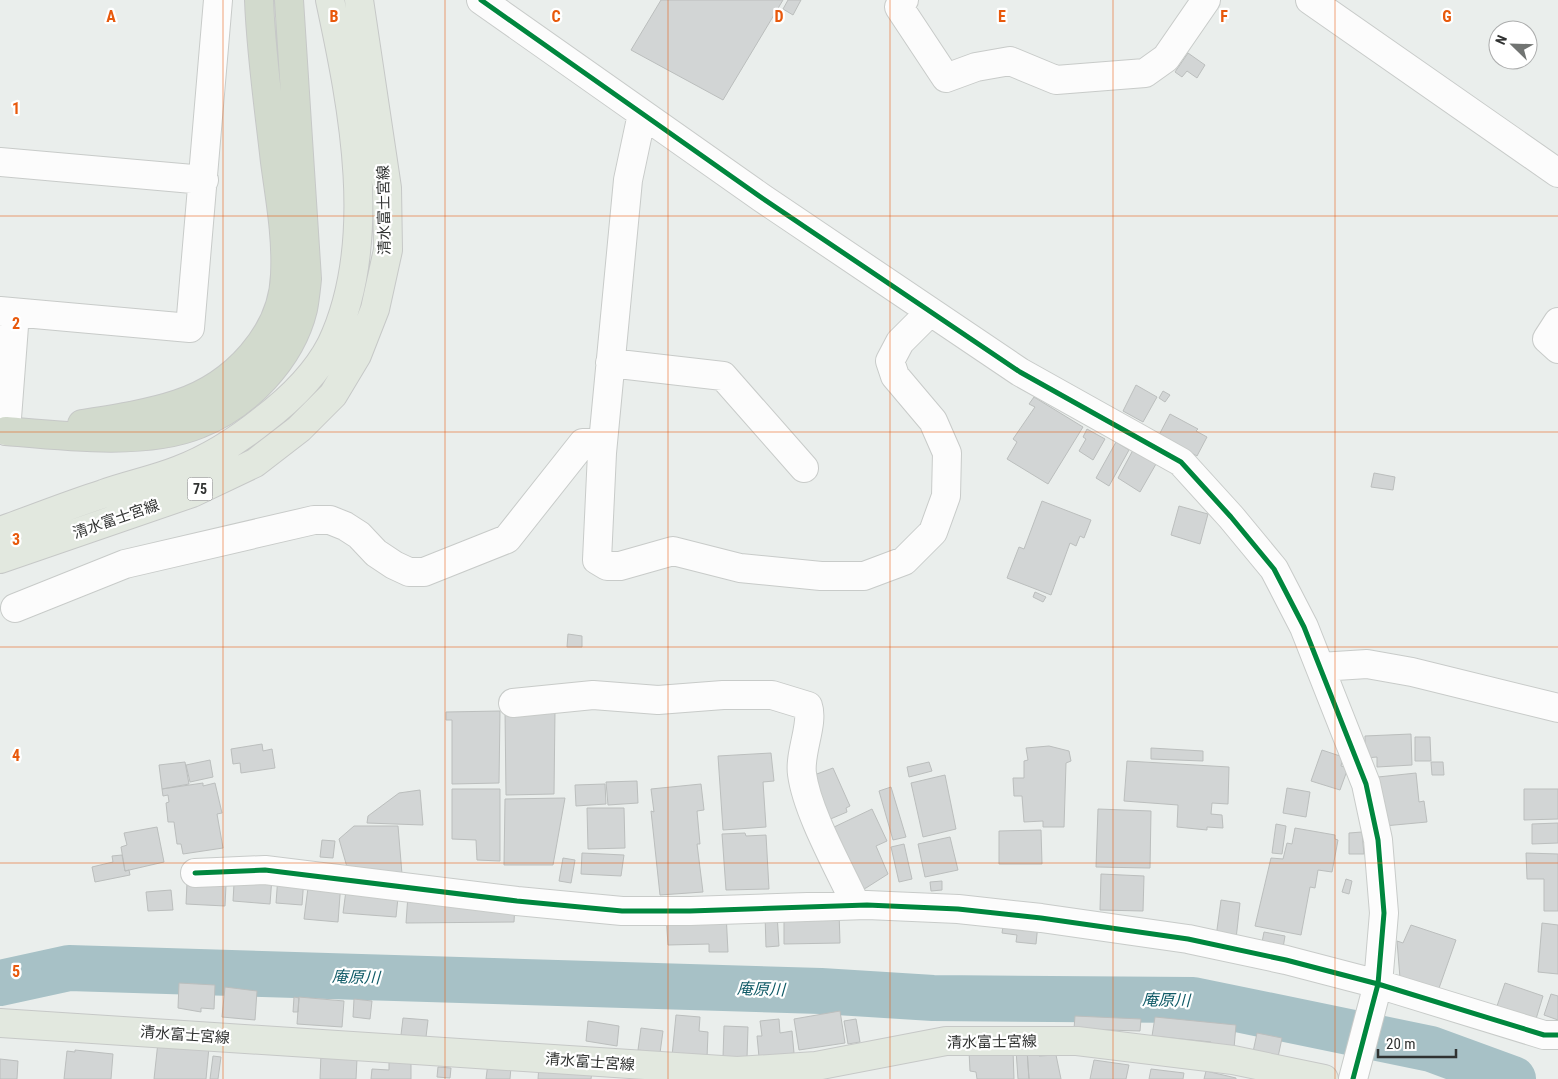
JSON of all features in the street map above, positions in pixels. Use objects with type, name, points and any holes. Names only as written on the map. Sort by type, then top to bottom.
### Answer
[{"type":"highway","points":[[3,430],[55,429],[179,404],[206,391],[247,362],[265,336],[278,309],[285,276],[284,240],[261,39],[259,0]]},
{"type":"highway","points":[[3,430],[98,437],[169,432],[199,425],[228,409],[253,389],[274,367],[290,339],[303,310],[307,278],[290,0]]},
{"type":"main road","name":"清水富士宮線","points":[[0,531],[102,494],[180,470],[242,437],[278,409],[307,378],[330,346],[348,298],[358,246],[357,188],[351,115],[330,0]]},
{"type":"main road","name":"清水富士宮線","points":[[0,558],[192,493],[255,462],[299,429],[333,394],[357,355],[375,308],[388,250],[387,188],[360,0]]},
{"type":"main road","name":"清水富士宮線","points":[[0,1023],[611,1071],[700,1074],[816,1066],[946,1041],[1078,1041],[1233,1060],[1324,1079]]},
{"type":"street","points":[[3,430],[8,312],[190,328],[218,0]]},
{"type":"street","points":[[481,0],[762,198],[1020,372],[1181,462],[1231,517],[1274,569],[1304,627],[1366,784],[1378,840],[1384,913],[1376,992],[1353,1079]]},
{"type":"street","points":[[904,0],[899,7],[946,78],[976,66],[1010,61],[1056,80],[1144,72],[1166,58],[1206,0]]},
{"type":"street","points":[[1310,0],[1558,173]]},
{"type":"street","points":[[642,114],[628,180],[603,442],[596,545],[597,560],[607,566],[620,566],[673,551],[740,568],[821,576],[864,576],[904,561],[933,532],[946,496],[947,453],[933,421],[895,376],[890,361],[900,342],[930,312]]},
{"type":"street","points":[[0,162],[204,180]]},
{"type":"street","points":[[1558,322],[1547,338],[1558,348]]},
{"type":"street","points":[[610,363],[722,376],[804,468]]},
{"type":"street","points":[[15,608],[126,564],[314,520],[330,520],[346,526],[359,536],[376,554],[394,565],[409,572],[424,572],[507,539],[583,443],[603,442]]},
{"type":"street","points":[[1320,667],[1367,664],[1412,672],[1558,708]]},
{"type":"street","points":[[514,703],[593,695],[658,700],[772,695],[808,706],[811,715],[804,741],[802,772],[806,795],[856,905]]},
{"type":"street","points":[[195,873],[265,870],[517,901],[622,911],[690,911],[856,905],[967,910],[1041,918],[1188,939],[1286,960],[1376,992],[1544,1034],[1558,1035]]},
{"type":"building","points":[[661,0],[783,0],[723,100],[631,50]]},
{"type":"building","points":[[788,0],[801,0],[793,15],[783,9]]},
{"type":"building","points":[[1188,53],[1205,65],[1197,78],[1187,71],[1182,77],[1175,72]]},
{"type":"building","points":[[1136,385],[1157,397],[1143,422],[1123,411]]},
{"type":"building","points":[[1163,391],[1170,395],[1165,402],[1159,398]]},
{"type":"building","points":[[1034,397],[1083,427],[1048,484],[1007,459],[1017,442],[1013,439],[1035,407],[1029,404]]},
{"type":"building","points":[[1170,414],[1198,429],[1196,431],[1207,437],[1197,456],[1159,435]]},
{"type":"building","points":[[1087,429],[1105,439],[1093,460],[1079,451],[1086,439],[1083,437]]},
{"type":"building","points":[[1116,442],[1129,450],[1109,486],[1096,478]]},
{"type":"building","points":[[1133,450],[1156,464],[1140,492],[1118,478]]},
{"type":"building","points":[[1374,473],[1395,477],[1393,490],[1371,487]]},
{"type":"building","points":[[1042,501],[1091,520],[1084,538],[1080,536],[1076,546],[1070,543],[1051,595],[1007,578],[1019,547],[1024,549]]},
{"type":"building","points":[[1179,506],[1208,514],[1200,544],[1171,535]]},
{"type":"building","points":[[1035,592],[1046,597],[1043,602],[1033,597]]},
{"type":"building","points":[[568,634],[582,636],[582,647],[567,647]]},
{"type":"building","points":[[555,710],[554,794],[506,795],[505,711]]},
{"type":"building","points":[[500,711],[499,783],[452,784],[452,720],[446,720],[446,712]]},
{"type":"building","points":[[1411,734],[1412,765],[1377,767],[1377,757],[1365,758],[1365,736]]},
{"type":"building","points":[[1415,737],[1430,737],[1431,761],[1415,761]]},
{"type":"building","points":[[262,744],[263,751],[272,749],[275,768],[241,773],[240,763],[233,764],[231,749]]},
{"type":"building","points":[[1049,746],[1069,751],[1071,761],[1066,763],[1064,827],[1043,827],[1043,821],[1024,822],[1022,796],[1014,796],[1013,778],[1024,778],[1024,761],[1028,760],[1026,748]]},
{"type":"building","points":[[1151,748],[1203,751],[1203,761],[1151,759]]},
{"type":"building","points":[[1322,750],[1343,757],[1341,766],[1348,768],[1340,790],[1311,781]]},
{"type":"building","points":[[771,753],[774,781],[763,782],[766,827],[723,830],[718,756]]},
{"type":"building","points":[[210,760],[213,777],[190,782],[186,765]]},
{"type":"building","points":[[1127,761],[1229,767],[1228,804],[1212,803],[1211,814],[1222,815],[1223,828],[1207,827],[1207,830],[1177,827],[1178,805],[1124,801]]},
{"type":"building","points":[[185,762],[189,784],[162,789],[159,765]]},
{"type":"building","points":[[929,762],[932,771],[909,777],[907,767]]},
{"type":"building","points":[[1431,762],[1443,762],[1444,775],[1432,775]]},
{"type":"building","points":[[833,768],[850,806],[846,808],[847,812],[821,823],[806,778]]},
{"type":"building","points":[[1416,773],[1419,802],[1424,801],[1427,822],[1384,826],[1378,777]]},
{"type":"building","points":[[945,775],[956,829],[923,837],[911,783]]},
{"type":"building","points":[[637,781],[638,803],[608,805],[606,782]]},
{"type":"building","points":[[203,783],[203,786],[215,783],[222,813],[217,814],[223,848],[183,854],[181,844],[177,844],[174,822],[168,822],[166,803],[169,802],[168,795],[163,796],[162,789]]},
{"type":"building","points":[[605,784],[606,804],[576,806],[575,785]]},
{"type":"building","points":[[701,784],[704,810],[697,811],[700,844],[697,844],[703,892],[660,895],[651,811],[654,812],[651,789]]},
{"type":"building","points":[[891,787],[906,837],[893,840],[879,791]]},
{"type":"building","points":[[1287,788],[1310,792],[1306,817],[1283,813]]},
{"type":"building","points":[[452,789],[500,789],[500,861],[477,860],[476,840],[452,839]]},
{"type":"building","points":[[1524,789],[1558,789],[1558,819],[1524,820]]},
{"type":"building","points":[[420,790],[423,825],[367,823],[368,816],[399,793]]},
{"type":"building","points":[[565,798],[553,865],[504,865],[505,799]]},
{"type":"building","points":[[587,808],[624,808],[625,848],[588,849]]},
{"type":"building","points":[[872,809],[887,841],[876,846],[888,874],[866,888],[855,892],[832,828]]},
{"type":"building","points":[[1098,809],[1151,811],[1150,868],[1096,867]]},
{"type":"building","points":[[1558,823],[1558,843],[1532,844],[1532,824]]},
{"type":"building","points":[[1276,824],[1286,826],[1282,854],[1272,853]]},
{"type":"building","points":[[354,826],[398,826],[402,874],[349,874],[339,839]]},
{"type":"building","points":[[157,827],[164,862],[125,871],[121,847],[127,845],[124,833]]},
{"type":"building","points":[[1295,828],[1335,835],[1335,839],[1338,840],[1332,872],[1318,870],[1315,888],[1310,887],[1301,935],[1255,926],[1271,858],[1283,859],[1287,843],[1292,844]]},
{"type":"building","points":[[1041,830],[1042,864],[999,864],[999,831]]},
{"type":"building","points":[[1362,832],[1364,854],[1349,854],[1349,833]]},
{"type":"building","points":[[745,833],[746,836],[766,835],[769,889],[726,890],[722,834]]},
{"type":"building","points":[[950,837],[958,870],[925,877],[918,844]]},
{"type":"building","points":[[322,840],[335,841],[333,858],[320,857]]},
{"type":"building","points":[[904,844],[912,879],[899,882],[891,847]]},
{"type":"building","points":[[582,853],[624,855],[621,876],[581,874]]},
{"type":"building","points":[[1526,853],[1558,854],[1558,911],[1544,911],[1544,879],[1527,879]]},
{"type":"building","points":[[122,855],[125,871],[129,870],[130,875],[95,882],[92,867],[113,862],[112,856]]},
{"type":"building","points":[[563,858],[575,860],[571,883],[559,881]]},
{"type":"building","points":[[1101,874],[1144,876],[1143,911],[1100,910]]},
{"type":"building","points":[[248,875],[272,877],[270,904],[233,901],[234,884],[247,885]]},
{"type":"building","points":[[278,876],[304,878],[302,905],[276,903]]},
{"type":"building","points":[[1346,879],[1352,881],[1349,894],[1342,892]]},
{"type":"building","points":[[309,880],[341,882],[338,922],[304,919]]},
{"type":"building","points":[[942,881],[942,890],[931,891],[930,882]]},
{"type":"building","points":[[187,883],[226,885],[225,906],[186,904]]},
{"type":"building","points":[[347,883],[399,888],[396,917],[343,913]]},
{"type":"building","points":[[171,890],[173,910],[148,911],[146,892]]},
{"type":"building","points":[[408,895],[515,905],[514,922],[406,923]]},
{"type":"building","points":[[1221,900],[1240,903],[1236,939],[1216,937]]},
{"type":"building","points":[[839,912],[840,943],[784,944],[784,913]]},
{"type":"building","points":[[726,913],[728,952],[709,952],[709,944],[668,945],[666,914]]},
{"type":"building","points":[[777,914],[779,946],[766,947],[765,915]]},
{"type":"building","points":[[1004,920],[1038,924],[1036,944],[1016,942],[1017,935],[1002,933]]},
{"type":"building","points":[[1542,923],[1558,925],[1558,974],[1538,972]]},
{"type":"building","points":[[1411,925],[1456,940],[1438,991],[1400,978],[1397,941],[1403,943]]},
{"type":"building","points":[[1264,932],[1285,936],[1283,948],[1262,942]]},
{"type":"building","points":[[179,983],[215,985],[214,1009],[201,1008],[201,1012],[178,1008]]},
{"type":"building","points":[[1505,983],[1543,996],[1536,1019],[1497,1006]]},
{"type":"building","points":[[225,987],[257,991],[255,1020],[222,1017]]},
{"type":"building","points":[[1551,994],[1558,996],[1558,1020],[1544,1015]]},
{"type":"building","points":[[294,997],[299,998],[298,1012],[293,1012]]},
{"type":"building","points":[[299,997],[344,1001],[342,1027],[297,1024]]},
{"type":"building","points":[[354,999],[372,1001],[370,1019],[353,1017]]},
{"type":"building","points":[[840,1011],[845,1043],[799,1050],[794,1019]]},
{"type":"building","points":[[676,1015],[700,1017],[699,1031],[708,1032],[707,1058],[672,1056]]},
{"type":"building","points":[[1075,1016],[1141,1019],[1140,1031],[1074,1029]]},
{"type":"building","points":[[1155,1017],[1236,1025],[1234,1048],[1209,1046],[1211,1042],[1152,1036]]},
{"type":"building","points":[[403,1018],[428,1020],[426,1037],[401,1035]]},
{"type":"building","points":[[779,1019],[780,1033],[792,1031],[794,1053],[759,1057],[757,1036],[762,1036],[760,1021]]},
{"type":"building","points":[[856,1019],[860,1042],[848,1044],[844,1021]]},
{"type":"building","points":[[588,1021],[619,1026],[617,1046],[586,1041]]},
{"type":"building","points":[[724,1026],[748,1027],[747,1058],[723,1057]]},
{"type":"building","points":[[641,1028],[663,1031],[660,1053],[638,1050]]},
{"type":"building","points":[[1257,1033],[1282,1038],[1278,1057],[1253,1052]]},
{"type":"building","points":[[158,1042],[209,1047],[206,1079],[154,1079]]},
{"type":"building","points":[[75,1050],[113,1054],[111,1079],[64,1079],[67,1051],[75,1052]]},
{"type":"building","points":[[1013,1050],[1014,1079],[977,1079],[976,1072],[970,1071],[969,1051]]},
{"type":"building","points":[[1016,1050],[1027,1050],[1029,1079],[1018,1079]]},
{"type":"building","points":[[1027,1050],[1039,1050],[1039,1056],[1056,1055],[1061,1079],[1029,1079]]},
{"type":"building","points":[[321,1054],[357,1059],[356,1079],[320,1079]]},
{"type":"building","points":[[213,1056],[221,1057],[218,1079],[210,1079]]},
{"type":"building","points":[[0,1059],[18,1061],[17,1079],[0,1079]]},
{"type":"building","points":[[1094,1060],[1129,1065],[1126,1079],[1090,1079]]},
{"type":"building","points":[[389,1062],[411,1063],[411,1079],[371,1079],[372,1069],[389,1070]]},
{"type":"building","points":[[488,1063],[511,1067],[510,1079],[486,1079]]},
{"type":"building","points":[[539,1066],[592,1072],[591,1079],[538,1079]]},
{"type":"building","points":[[438,1067],[451,1068],[450,1078],[437,1077]]},
{"type":"building","points":[[1151,1069],[1184,1073],[1183,1079],[1149,1079]]},
{"type":"building","points":[[1206,1071],[1236,1078],[1236,1079],[1204,1079]]},
{"type":"waterway","name":"庵原川","points":[[0,983],[69,968],[821,991],[933,998],[1193,1000],[1431,1049],[1513,1079]]},
{"type":"cycle path","points":[[481,0],[762,198],[1020,372],[1181,462],[1231,517],[1274,569],[1304,627],[1366,784],[1378,840],[1384,913],[1378,984],[1353,1079]]},
{"type":"cycle path","points":[[195,873],[265,870],[517,901],[622,911],[690,911],[867,905],[958,909],[1041,918],[1188,939],[1286,960],[1378,984],[1544,1035],[1558,1035]]}]
